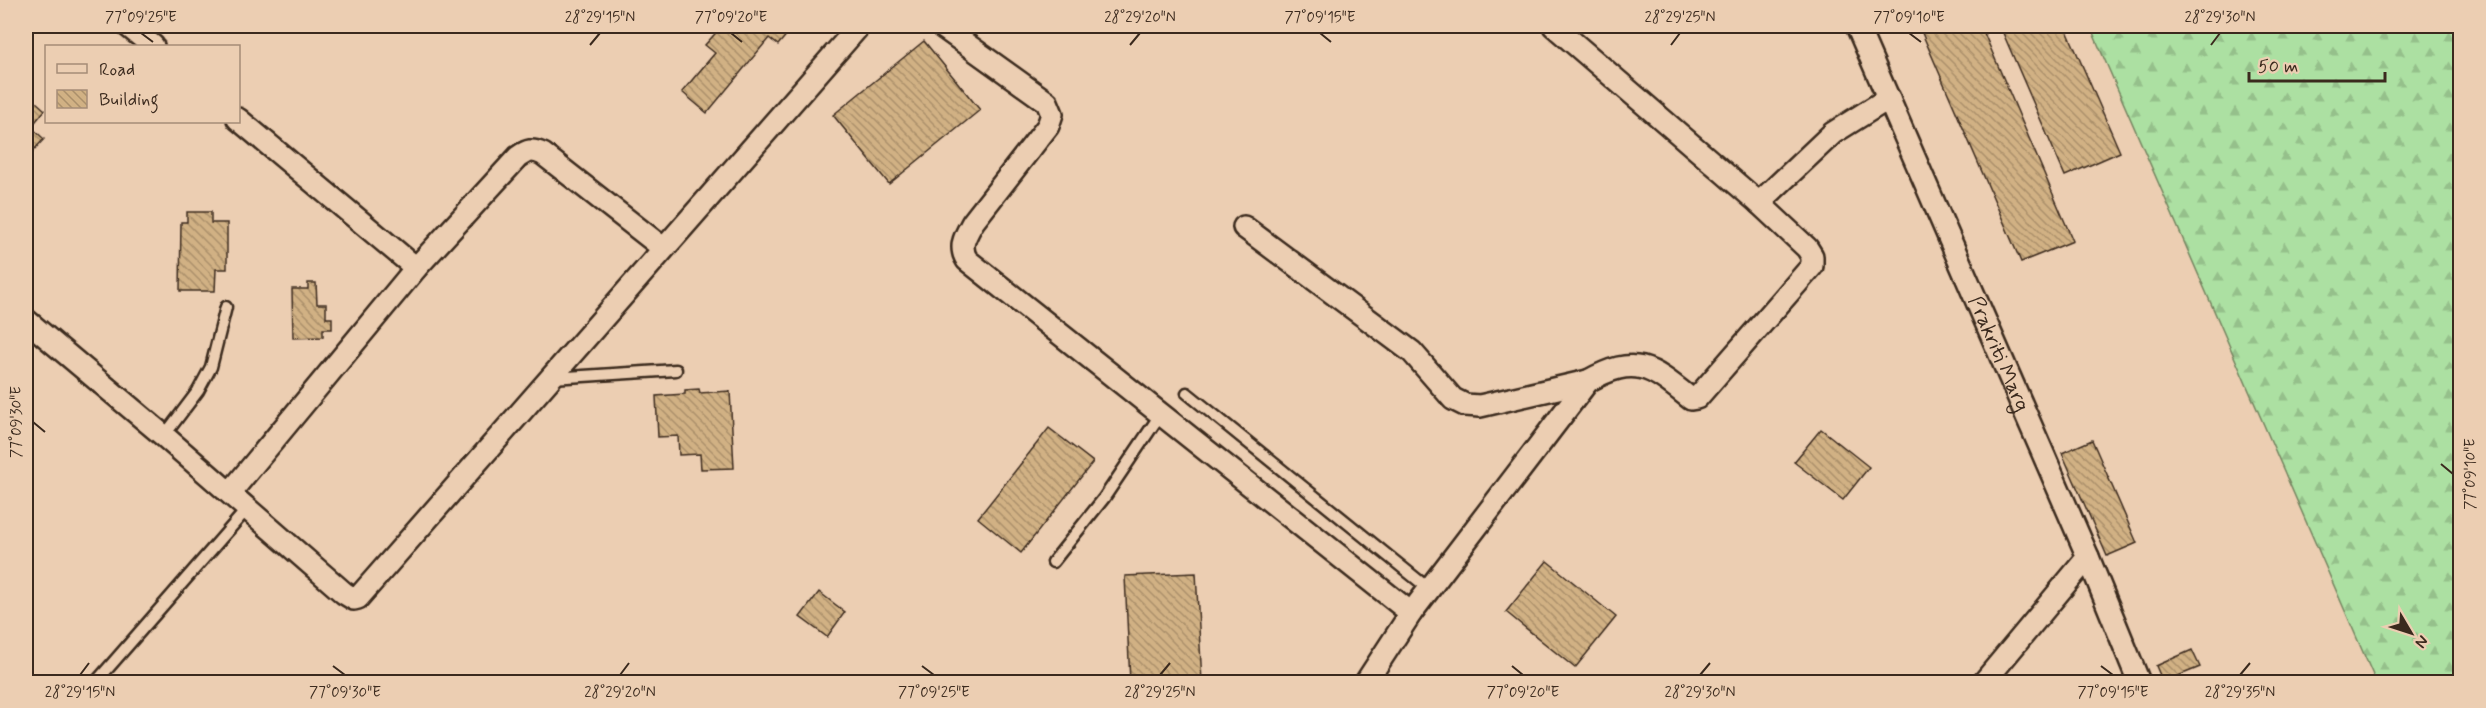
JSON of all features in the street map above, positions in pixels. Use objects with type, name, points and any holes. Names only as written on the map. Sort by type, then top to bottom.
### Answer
[{"type":"street","points":[[128,26],[152,45]]},
{"type":"street","points":[[26,320],[164,436],[344,593],[354,599],[358,598],[859,26]]},
{"type":"street","points":[[941,26],[1047,102],[1052,114],[1048,126],[973,222],[964,238],[963,254],[971,265],[1411,614]]},
{"type":"street","points":[[1245,227],[1412,352],[1444,391],[1460,403],[1471,407],[1480,406],[1588,381],[1604,372],[1623,366],[1640,366],[1651,369],[1691,399],[1697,399],[1812,266],[1812,256],[1807,248],[1759,203],[1554,26]]},
{"type":"street","name":"Prakriti Marg","points":[[1857,26],[2088,557],[2139,682]]},
{"type":"street","points":[[1759,203],[1833,133],[1889,98]]},
{"type":"street","points":[[240,121],[416,268]]},
{"type":"street","points":[[230,493],[416,268],[518,157],[532,150],[543,154],[663,248]]},
{"type":"street","points":[[1366,682],[1429,589],[1588,381]]},
{"type":"street","points":[[1984,682],[2088,557]]},
{"type":"lane","points":[[164,436],[198,391],[212,367],[226,307]]},
{"type":"lane","points":[[551,378],[676,370]]},
{"type":"lane","points":[[1187,393],[1429,589]]},
{"type":"lane","points":[[1053,562],[1104,498],[1160,415]]},
{"type":"lane","points":[[96,682],[247,509]]},
{"type":"green space","points":[[2090,26],[2460,26],[2460,682],[2376,682]]},
{"type":"building","points":[[722,26],[794,26],[778,45],[769,38],[707,113],[682,92],[715,53],[705,45]]},
{"type":"building","points":[[1919,26],[1981,26],[2073,241],[2021,262]]},
{"type":"building","points":[[2000,26],[2065,26],[2120,152],[2065,176]]},
{"type":"building","points":[[924,41],[980,110],[889,184],[833,115]]},
{"type":"building","points":[[26,93],[45,110],[31,127],[44,139],[32,152],[26,147]]},
{"type":"building","points":[[187,212],[211,212],[211,223],[227,223],[227,269],[216,269],[215,291],[180,291],[181,222],[187,222]]},
{"type":"building","points":[[308,283],[316,283],[317,304],[326,304],[326,318],[332,318],[332,329],[323,329],[323,337],[293,338],[292,289],[308,289]]},
{"type":"building","points":[[699,389],[700,393],[730,391],[734,468],[701,469],[700,454],[679,455],[678,436],[658,437],[656,396],[685,394],[685,390]]},
{"type":"building","points":[[1049,428],[1093,462],[1021,553],[978,518]]},
{"type":"building","points":[[1821,429],[1869,467],[1843,500],[1794,462]]},
{"type":"building","points":[[2092,440],[2137,543],[2107,556],[2062,453]]},
{"type":"building","points":[[1547,561],[1616,617],[1575,668],[1506,612]]},
{"type":"building","points":[[1196,573],[1202,682],[1130,682],[1125,576]]},
{"type":"building","points":[[819,592],[845,612],[827,637],[800,617]]},
{"type":"building","points":[[2192,650],[2200,667],[2163,682],[2156,666]]}]
